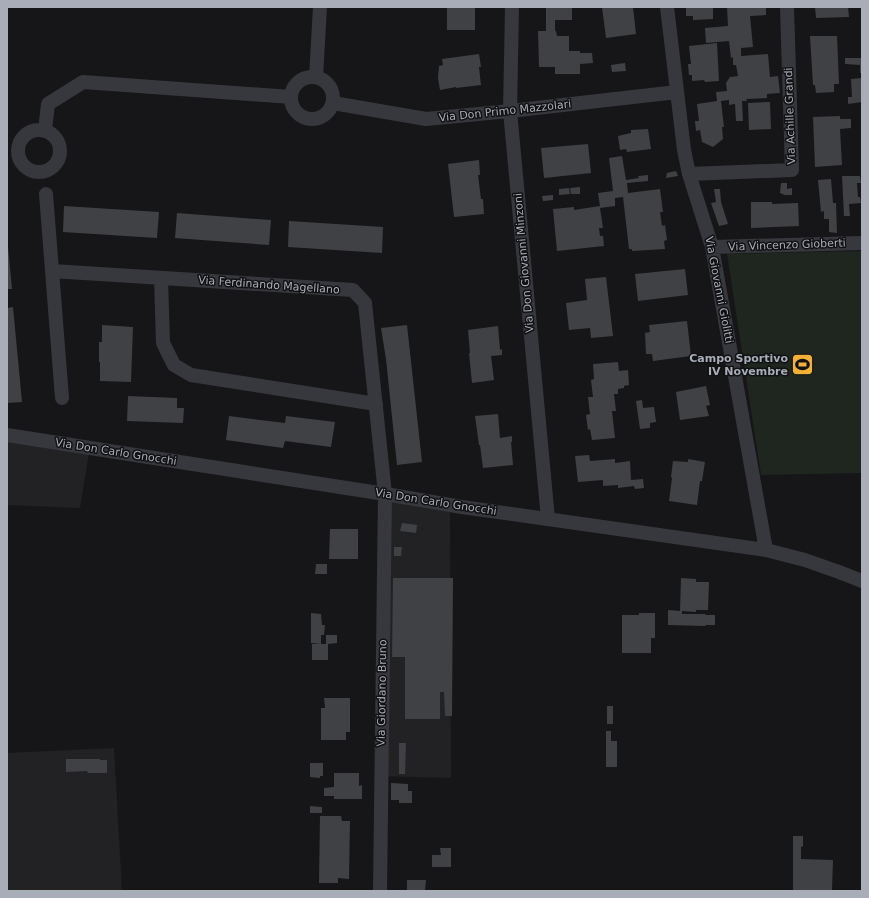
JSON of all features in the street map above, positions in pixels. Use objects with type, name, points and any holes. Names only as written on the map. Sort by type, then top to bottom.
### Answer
[{"type":"street","points":[[316,77],[320,7]]},
{"type":"street","name":"Via Don Giovanni Minzoni","points":[[512,7],[510,111],[548,519]]},
{"type":"street","name":"Via Giovanni Giolitti","points":[[667,7],[684,150],[689,174],[712,247],[766,550]]},
{"type":"street","name":"Via Achille Grandi","points":[[689,174],[792,170],[787,7]]},
{"type":"street","points":[[309,76],[316,77],[329,83],[334,96],[333,103],[330,110],[320,118],[306,118],[295,110],[292,104],[292,90],[296,83],[302,79],[309,76]]},
{"type":"street","points":[[45,130],[48,104],[83,82],[291,97]]},
{"type":"street","name":"Via Don Primo Mazzolari","points":[[333,103],[426,119],[678,92]]},
{"type":"street","points":[[38,130],[45,130],[56,138],[60,145],[60,159],[50,170],[37,173],[24,167],[12,154],[25,135],[38,130]]},
{"type":"street","points":[[46,194],[62,398]]},
{"type":"street","name":"Via Vincenzo Gioberti","points":[[712,247],[862,243]]},
{"type":"street","name":"Via Ferdinando Magellano","points":[[52,271],[353,290],[366,303],[385,494]]},
{"type":"street","points":[[161,278],[162,343],[174,365],[191,376],[376,404]]},
{"type":"street","name":"Via Don Carlo Gnocchi","points":[[7,435],[462,507],[766,550],[805,560],[862,581]]},
{"type":"street","name":"Via Giordano Bruno","points":[[380,891],[385,494]]},
{"type":"shaded area","name":"Campo Sportivo IV Novembre","points":[[862,251],[862,473],[761,475],[727,254]]},
{"type":"shaded area","points":[[7,437],[89,453],[80,508],[7,505]]},
{"type":"shaded area","points":[[381,498],[450,508],[451,778],[376,776]]},
{"type":"shaded area","points":[[114,748],[122,891],[7,891],[7,753]]},
{"type":"building","points":[[447,7],[475,7],[475,30],[447,30]]},
{"type":"building","points":[[546,7],[572,7],[572,20],[555,20],[555,31],[557,36],[569,36],[569,51],[592,53],[593,63],[580,64],[580,74],[555,74],[555,67],[539,67],[538,31],[546,31]]},
{"type":"building","points":[[602,7],[633,7],[636,34],[606,38]]},
{"type":"building","points":[[686,7],[713,7],[713,19],[693,20],[693,16],[686,16]]},
{"type":"building","points":[[727,7],[766,7],[766,15],[750,16],[753,47],[741,48],[741,56],[768,54],[770,77],[778,76],[780,93],[767,94],[767,98],[746,99],[747,101],[742,101],[743,121],[736,121],[735,104],[729,105],[729,100],[721,101],[724,127],[722,127],[723,139],[713,147],[702,142],[700,130],[696,131],[695,121],[699,121],[697,104],[717,101],[716,92],[727,91],[726,83],[730,77],[738,76],[736,65],[733,65],[733,57],[731,58],[729,41],[706,43],[705,28],[728,26]]},
{"type":"building","points":[[815,7],[848,7],[849,17],[816,18]]},
{"type":"building","points":[[810,36],[837,36],[839,84],[834,84],[834,92],[816,93],[815,85],[813,85]]},
{"type":"building","points":[[717,43],[719,81],[692,81],[692,75],[689,75],[688,64],[691,64],[689,46]]},
{"type":"building","points":[[479,54],[481,85],[440,90],[438,78],[439,66],[443,65],[442,59]]},
{"type":"building","points":[[845,58],[862,58],[862,73],[860,73],[860,65],[845,64]]},
{"type":"building","points":[[625,63],[626,71],[612,72],[611,65]]},
{"type":"building","points":[[862,78],[862,102],[848,104],[848,97],[852,97],[851,79]]},
{"type":"building","points":[[770,102],[771,129],[749,130],[748,103]]},
{"type":"building","points":[[840,116],[840,119],[851,119],[851,128],[840,129],[842,165],[815,167],[813,117]]},
{"type":"building","points":[[648,129],[651,149],[627,152],[626,149],[620,150],[618,136],[631,133],[631,130]]},
{"type":"building","points":[[588,144],[591,173],[544,178],[541,148]]},
{"type":"building","points":[[622,156],[626,180],[639,178],[638,176],[648,175],[648,181],[627,183],[628,193],[660,189],[663,212],[660,212],[662,226],[665,225],[667,240],[664,241],[665,249],[632,251],[632,249],[629,249],[623,197],[615,198],[615,206],[600,208],[603,228],[599,228],[600,236],[603,236],[604,246],[557,251],[553,209],[574,207],[574,210],[600,206],[598,193],[613,191],[609,158]]},
{"type":"building","points":[[479,160],[480,175],[478,175],[481,199],[483,199],[484,214],[454,217],[448,164]]},
{"type":"building","points":[[676,171],[678,176],[666,178],[667,173]]},
{"type":"building","points":[[842,176],[860,176],[861,183],[857,183],[858,197],[860,197],[861,203],[849,204],[850,216],[844,216]]},
{"type":"building","points":[[831,179],[833,203],[836,203],[837,233],[829,232],[829,219],[824,219],[824,211],[821,212],[818,180]]},
{"type":"building","points":[[781,183],[787,183],[787,189],[792,188],[792,195],[780,193]]},
{"type":"building","points":[[580,187],[580,194],[571,194],[570,188]]},
{"type":"building","points":[[569,188],[570,194],[559,195],[559,189]]},
{"type":"building","points":[[714,189],[720,189],[721,202],[728,224],[719,226],[711,203],[716,202]]},
{"type":"building","points":[[553,195],[553,200],[543,201],[542,196]]},
{"type":"building","points":[[751,202],[772,202],[772,204],[798,203],[799,226],[751,228]]},
{"type":"building","points":[[64,206],[159,212],[157,238],[63,232]]},
{"type":"building","points":[[177,213],[271,220],[269,245],[175,238]]},
{"type":"building","points":[[289,221],[383,227],[382,253],[288,247]]},
{"type":"building","points":[[8,246],[12,289],[7,289]]},
{"type":"building","points":[[685,269],[688,295],[638,301],[635,274]]},
{"type":"building","points":[[606,277],[613,336],[591,338],[590,328],[569,330],[566,303],[587,300],[585,279]]},
{"type":"building","points":[[13,307],[22,402],[7,403],[7,308]]},
{"type":"building","points":[[687,321],[691,356],[653,361],[652,354],[646,354],[645,333],[650,332],[649,325]]},
{"type":"building","points":[[102,325],[133,327],[131,382],[100,381],[99,342],[102,342]]},
{"type":"building","points":[[407,325],[422,462],[397,465],[386,359],[381,328]]},
{"type":"building","points":[[498,326],[500,350],[502,349],[502,355],[491,356],[494,380],[472,383],[468,330]]},
{"type":"building","points":[[618,362],[619,371],[628,370],[629,385],[618,389],[618,394],[614,394],[616,411],[612,411],[615,438],[592,440],[590,429],[588,430],[586,415],[590,414],[588,397],[593,397],[591,380],[594,379],[593,364]]},
{"type":"building","points":[[706,386],[710,405],[706,406],[709,416],[680,420],[676,392]]},
{"type":"building","points":[[128,396],[177,398],[177,408],[184,408],[183,423],[127,421]]},
{"type":"building","points":[[642,400],[643,408],[654,407],[656,422],[650,423],[650,428],[640,429],[636,401]]},
{"type":"building","points":[[498,414],[500,438],[512,436],[511,442],[513,465],[483,468],[475,416]]},
{"type":"building","points":[[229,416],[285,423],[286,416],[335,422],[331,447],[285,441],[283,448],[226,440]]},
{"type":"building","points":[[589,455],[590,461],[615,459],[615,463],[630,461],[631,480],[643,479],[644,488],[635,489],[634,486],[618,488],[618,485],[603,486],[603,480],[578,482],[575,456]]},
{"type":"building","points":[[688,459],[705,462],[702,481],[700,481],[697,505],[669,501],[673,461],[688,462]]},
{"type":"building","points":[[402,523],[417,525],[416,533],[400,531]]},
{"type":"building","points":[[330,529],[358,529],[358,559],[329,559]]},
{"type":"building","points":[[394,547],[402,547],[401,556],[394,556]]},
{"type":"building","points":[[316,564],[327,564],[327,574],[315,574]]},
{"type":"building","points":[[393,578],[453,578],[452,716],[445,716],[444,692],[440,692],[440,719],[405,719],[405,657],[392,657]]},
{"type":"building","points":[[681,578],[696,579],[696,582],[709,582],[708,610],[696,610],[696,612],[682,611],[682,614],[715,615],[715,625],[668,625],[668,610],[680,611]]},
{"type":"building","points":[[311,613],[321,614],[322,625],[325,625],[324,635],[321,635],[321,644],[311,643]]},
{"type":"building","points":[[639,613],[655,613],[655,638],[651,638],[651,653],[622,653],[622,615],[639,615]]},
{"type":"building","points":[[326,635],[337,635],[337,643],[328,644],[328,660],[312,660],[312,644],[326,644]]},
{"type":"building","points":[[324,698],[350,698],[350,732],[346,732],[346,740],[321,740],[321,708],[325,708]]},
{"type":"building","points":[[607,706],[613,706],[613,724],[607,724]]},
{"type":"building","points":[[606,731],[611,731],[611,741],[617,741],[617,767],[606,767]]},
{"type":"building","points":[[399,743],[406,743],[405,774],[399,774]]},
{"type":"building","points":[[66,759],[107,760],[107,773],[88,773],[87,771],[66,772]]},
{"type":"building","points":[[310,763],[323,763],[323,776],[320,776],[320,778],[310,777]]},
{"type":"building","points":[[334,773],[359,773],[359,786],[362,785],[362,799],[334,799],[334,796],[324,796],[324,788],[334,787]]},
{"type":"building","points":[[391,783],[408,784],[408,791],[412,791],[412,803],[399,803],[399,800],[391,800]]},
{"type":"building","points":[[310,806],[322,807],[322,813],[310,813]]},
{"type":"building","points":[[320,816],[341,816],[342,821],[350,821],[349,879],[338,878],[338,883],[319,883]]},
{"type":"building","points":[[793,836],[803,836],[801,859],[833,860],[832,890],[793,891]]},
{"type":"building","points":[[440,848],[451,848],[451,867],[432,867],[432,855],[441,855]]},
{"type":"building","points":[[407,880],[426,880],[425,891],[407,891]]},
{"type":"place","name":"Campo Sportivo IV Novembre","points":[[803,364]]}]
